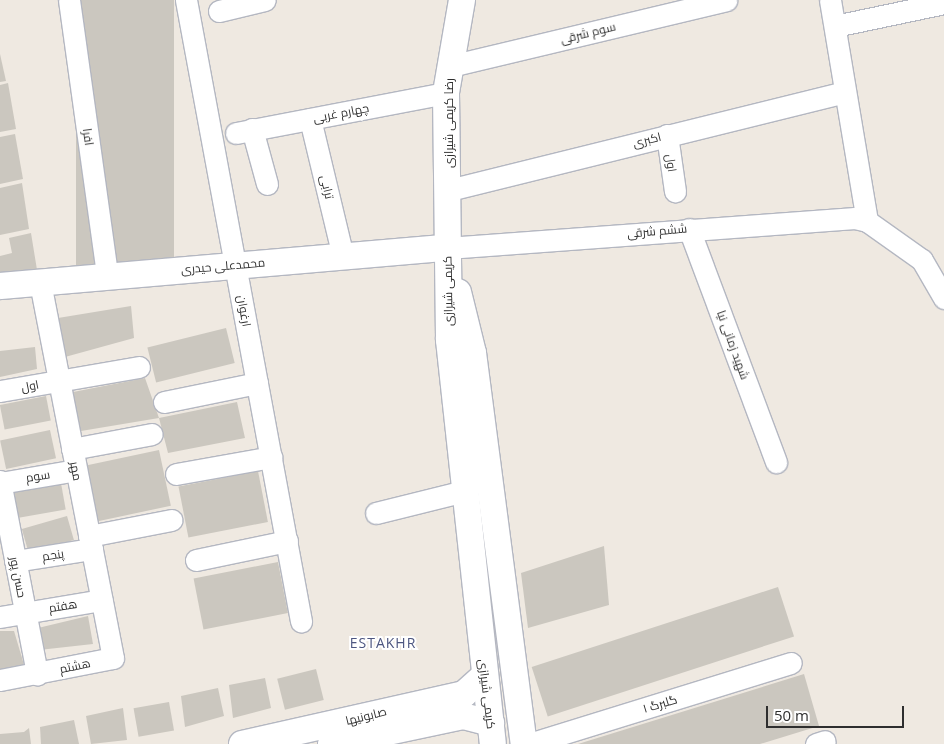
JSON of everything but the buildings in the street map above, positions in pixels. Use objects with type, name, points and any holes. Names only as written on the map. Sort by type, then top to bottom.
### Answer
[{"type":"street","name":"افرا","points":[[69,0],[107,275]]},
{"type":"street","name":"ارغوان","points":[[186,0],[301,622]]},
{"type":"street","points":[[219,11],[265,0]]},
{"type":"street","name":"رضا کریمی شیرازی","points":[[447,248],[449,190],[446,93],[462,0]]},
{"type":"street","name":"سوم شرقی","points":[[450,66],[726,0]]},
{"type":"street","points":[[830,0],[867,221],[922,260],[944,265]]},
{"type":"street","points":[[835,26],[944,4]]},
{"type":"street","name":"اکبری","points":[[449,190],[666,134],[845,92]]},
{"type":"street","name":"چهارم غربی","points":[[267,184],[244,131],[446,93]]},
{"type":"street","name":"ترابی","points":[[310,119],[343,256]]},
{"type":"street","name":"اول","points":[[666,134],[674,191]]},
{"type":"street","name":"ششم شرقی","points":[[447,248],[836,218],[867,221]]},
{"type":"street","name":"شهید زمانی نیا","points":[[689,229],[776,462]]},
{"type":"street","name":"محمدعلی حیدری","points":[[0,286],[107,275],[447,248]]},
{"type":"street","name":"کریمی شیرازی","points":[[447,248],[449,340],[484,676],[492,734]]},
{"type":"street","name":"کریمی شیرازی","points":[[447,248],[474,353],[524,744]]},
{"type":"street","points":[[922,260],[944,298]]},
{"type":"street","name":"مهر","points":[[40,283],[112,658]]},
{"type":"street","name":"اول","points":[[0,391],[139,366]]},
{"type":"street","points":[[164,402],[257,383]]},
{"type":"street","points":[[72,449],[152,434]]},
{"type":"street","points":[[176,474],[271,457]]},
{"type":"street","name":"سوم","points":[[0,482],[76,470]]},
{"type":"street","name":"حسن پور","points":[[0,482],[37,674]]},
{"type":"street","points":[[376,512],[464,491]]},
{"type":"street","name":"پنجم","points":[[15,561],[90,543],[171,520]]},
{"type":"street","points":[[196,560],[287,541]]},
{"type":"street","name":"هفتم","points":[[0,617],[102,600]]},
{"type":"street","name":"هشتم","points":[[0,680],[112,658]]},
{"type":"street","name":"گلبرگ ۱","points":[[529,744],[791,663]]},
{"type":"street","name":"صابونیها","points":[[331,744],[428,712],[464,694],[484,676]]},
{"type":"street","name":"صابونیها","points":[[242,744],[428,712],[463,716],[492,734]]},
{"type":"district","name":"ESTAKHR","points":[[383,643]]}]
